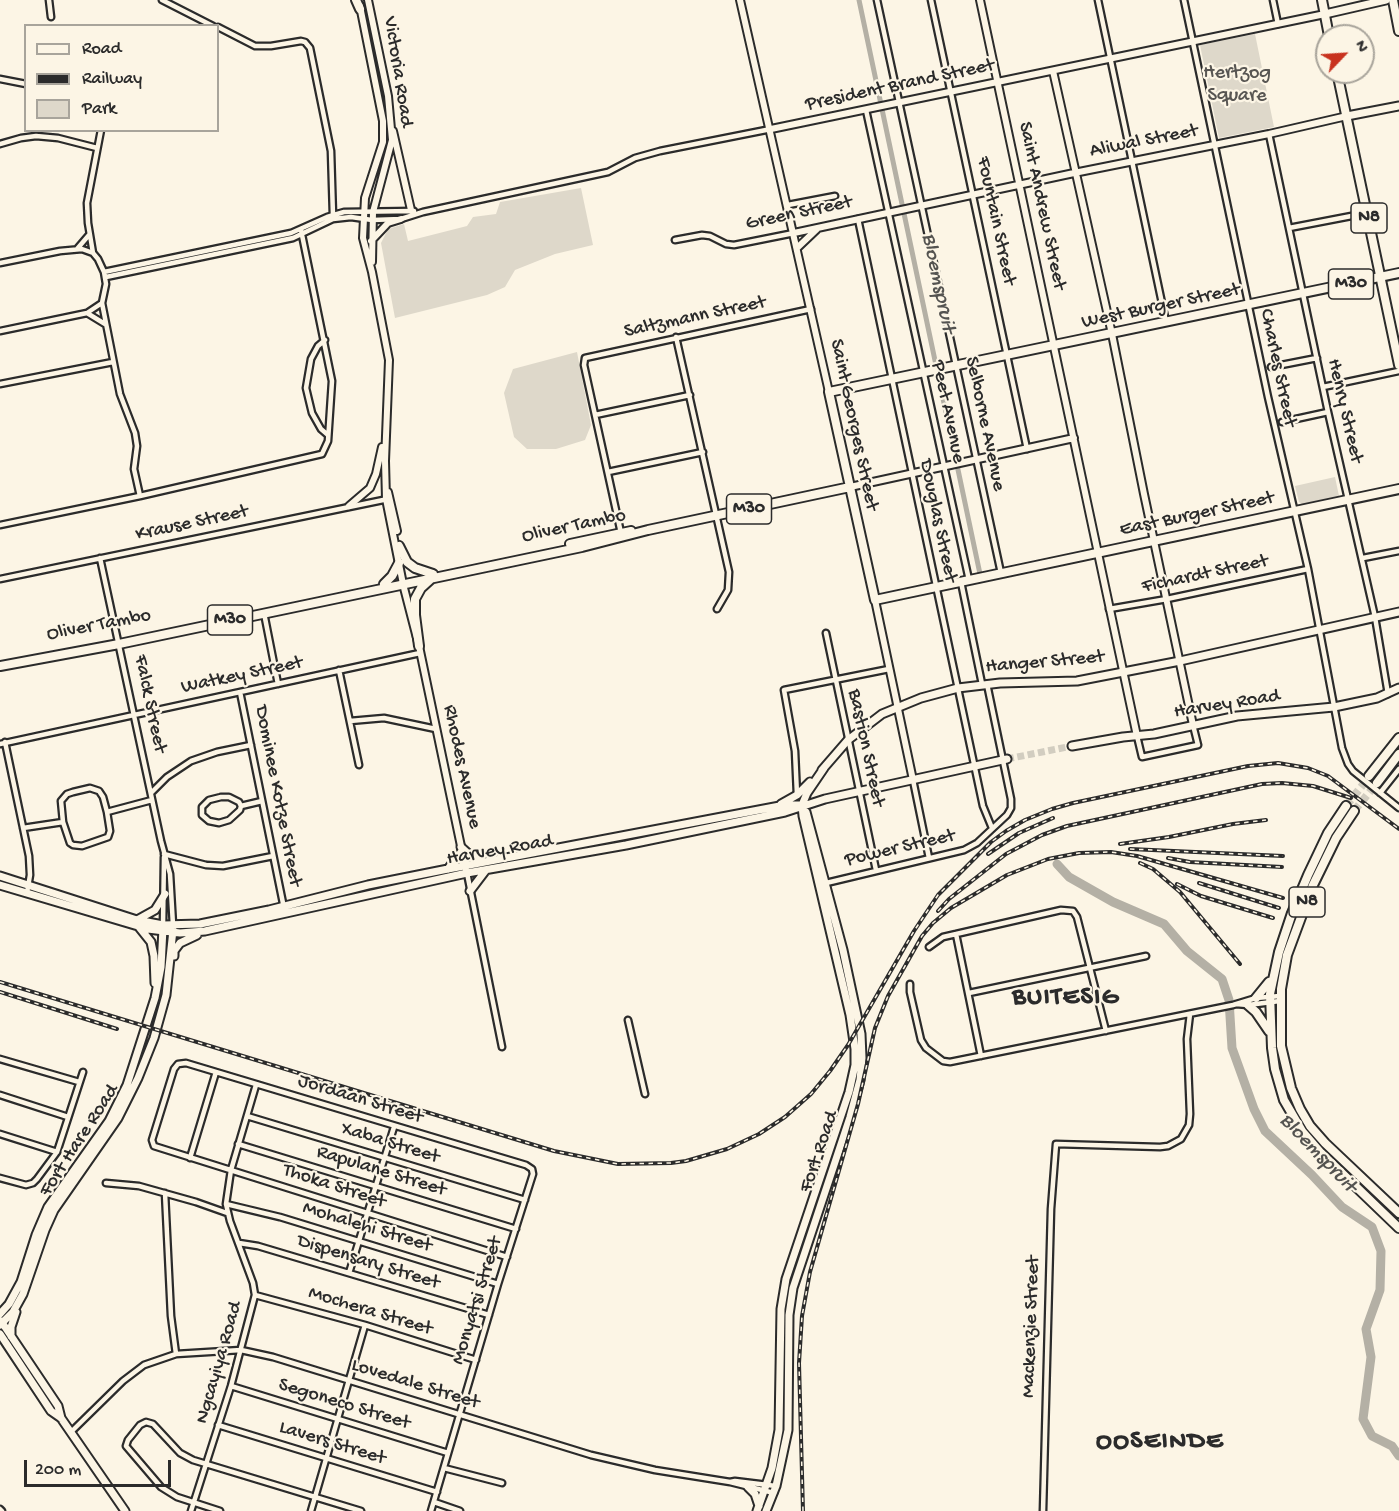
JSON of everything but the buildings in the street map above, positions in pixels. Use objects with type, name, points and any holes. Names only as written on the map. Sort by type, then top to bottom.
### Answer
[{"type":"main road","points":[[357,0],[360,9]]},
{"type":"main road","points":[[1322,0],[1327,24]]},
{"type":"main road","name":"President Brand Street","points":[[1325,14],[1386,0]]},
{"type":"main road","points":[[1392,0],[1399,31]]},
{"type":"main road","name":"N8","points":[[1340,84],[1399,365]]},
{"type":"main road","name":"Aliwal Street","points":[[1347,116],[1399,105]]},
{"type":"main road","name":"West Burger Street","points":[[926,372],[1399,273]]},
{"type":"main road","name":"M30","points":[[829,392],[926,372]]},
{"type":"main road","name":"Saint Georges Street","points":[[829,392],[875,600]]},
{"type":"main road","name":"Oliver Tambo","points":[[118,642],[615,540],[648,530],[850,487]]},
{"type":"main road","name":"East Burger Street","points":[[875,600],[1399,489]]},
{"type":"main road","name":"Oliver Tambo","points":[[504,561],[621,533],[648,530]]},
{"type":"main road","points":[[399,546],[407,562],[433,576],[421,588],[415,599],[419,650]]},
{"type":"main road","points":[[384,584],[392,576],[399,563]]},
{"type":"main road","name":"Oliver Tambo","points":[[0,666],[42,659],[384,584],[404,582]]},
{"type":"main road","name":"Hanger Street","points":[[765,810],[797,795],[848,740],[869,723],[897,707],[958,688],[985,684],[1062,682],[1124,672],[1399,612]]},
{"type":"main road","name":"Harvey Road","points":[[1072,746],[1154,734],[1251,714],[1334,707],[1388,694],[1399,688]]},
{"type":"main road","points":[[1369,776],[1399,738]]},
{"type":"main road","points":[[1377,783],[1399,754]]},
{"type":"main road","name":"Harvey Road","points":[[173,929],[284,910],[466,869],[626,845],[785,812],[825,799],[1005,759]]},
{"type":"main road","points":[[765,810],[785,805],[802,805],[807,793],[824,768]]},
{"type":"main road","points":[[806,813],[812,806],[825,799]]},
{"type":"main road","name":"Fort Road","points":[[761,1509],[779,1430],[781,1309],[789,1268],[849,1092],[855,1065],[850,1016],[822,883],[806,813],[802,805]]},
{"type":"main road","name":"Fort Road","points":[[761,1509],[775,1489],[788,1430],[789,1315],[797,1271],[850,1117],[860,1080],[862,1058],[861,1034],[855,1003],[803,821],[802,805]]},
{"type":"main road","name":"N8","points":[[1346,806],[1328,833],[1292,913],[1274,973],[1269,999],[1270,1032],[1278,1079],[1284,1100],[1295,1121],[1321,1153],[1399,1228]]},
{"type":"main road","name":"Harvey Road","points":[[485,866],[765,810]]},
{"type":"main road","name":"N8","points":[[1354,811],[1336,838],[1298,924],[1285,965],[1280,998],[1282,1057],[1287,1079],[1299,1109],[1310,1126],[1399,1213]]},
{"type":"main road","points":[[785,812],[803,821]]},
{"type":"main road","points":[[624,837],[626,845]]},
{"type":"main road","points":[[448,869],[462,849],[485,866],[470,891]]},
{"type":"main road","name":"Harvey Road","points":[[0,885],[138,923],[163,928],[205,931],[357,888],[448,869],[466,869]]},
{"type":"main road","name":"Harvey Road","points":[[0,876],[138,923]]},
{"type":"main road","points":[[154,1004],[154,956],[151,942],[138,923],[155,910],[165,894]]},
{"type":"main road","name":"Fort Hare Road","points":[[0,1314],[9,1304],[26,1272],[36,1235],[48,1207],[109,1121],[122,1096],[135,1065],[154,1004],[161,967],[163,928]]},
{"type":"main road","name":"Fort Hare Road","points":[[1,1322],[13,1312],[20,1301],[54,1210],[109,1131],[133,1090],[154,1038],[166,995],[173,929]]},
{"type":"main road","points":[[166,995],[172,975],[174,951],[186,940],[205,931]]},
{"type":"main road","points":[[1256,998],[1265,989],[1274,973]]},
{"type":"main road","points":[[1248,1005],[1270,1032]]},
{"type":"main road","points":[[789,1268],[797,1271]]},
{"type":"main road","points":[[13,1341],[11,1327],[20,1301]]},
{"type":"main road","points":[[0,1308],[9,1304]]},
{"type":"main road","points":[[1,1322],[58,1406],[61,1418]]},
{"type":"main road","points":[[0,1334],[51,1411],[61,1418],[125,1511]]},
{"type":"main road","points":[[0,1347],[10,1350]]},
{"type":"main road","points":[[748,1487],[755,1494],[761,1509]]},
{"type":"street","points":[[49,0],[51,17]]},
{"type":"street","points":[[162,0],[211,24]]},
{"type":"street","name":"Victoria Road","points":[[368,0],[388,96],[392,140],[373,212],[372,272]]},
{"type":"street","name":"Saint Georges Street","points":[[740,0],[829,392]]},
{"type":"street","name":"Selborne Avenue","points":[[877,0],[973,461],[1001,573]]},
{"type":"street","name":"Fountain Street","points":[[931,0],[1028,449]]},
{"type":"street","name":"Saint Andrew Street","points":[[980,0],[1137,736]]},
{"type":"street","points":[[1098,0],[1166,322]]},
{"type":"street","name":"Charles Street","points":[[1184,0],[1308,569],[1342,748],[1348,764],[1360,778],[1399,808]]},
{"type":"street","points":[[1273,0],[1278,24]]},
{"type":"street","name":"Victoria Road","points":[[360,9],[383,121],[382,142],[365,198],[363,215],[363,238],[372,272]]},
{"type":"street","name":"President Brand Street","points":[[363,215],[372,220],[401,219],[423,212],[608,172],[635,158],[660,151],[951,93],[1325,14]]},
{"type":"street","points":[[219,28],[255,46],[266,47],[301,41],[310,48],[331,151],[333,217]]},
{"type":"street","points":[[367,37],[376,35]]},
{"type":"street","points":[[1053,71],[1074,173],[1112,334],[1198,745],[1142,757],[1137,736]]},
{"type":"street","points":[[0,79],[24,84]]},
{"type":"street","points":[[379,99],[388,96]]},
{"type":"street","name":"Peet Avenue","points":[[866,110],[892,212],[946,466],[964,581],[985,684],[1005,759],[1011,799],[1009,812]]},
{"type":"street","name":"Aliwal Street","points":[[892,212],[1347,116]]},
{"type":"street","points":[[391,125],[397,142],[411,210]]},
{"type":"street","points":[[101,132],[87,204],[89,235],[93,253],[105,275],[106,290],[102,303],[105,324],[120,394],[135,433],[137,446],[134,469],[140,496]]},
{"type":"street","points":[[0,144],[36,133],[97,148]]},
{"type":"street","name":"Henry Street","points":[[1269,134],[1328,412],[1363,558],[1388,694]]},
{"type":"street","points":[[788,205],[835,196]]},
{"type":"street","name":"President Brand Street","points":[[363,215],[373,212],[411,210],[423,212]]},
{"type":"street","name":"Green Street","points":[[675,240],[707,235],[726,244],[734,245],[892,212]]},
{"type":"street","points":[[1289,228],[1368,213]]},
{"type":"street","points":[[105,275],[302,232],[333,217],[363,215]]},
{"type":"street","points":[[371,242],[388,224],[401,219]]},
{"type":"street","name":"Douglas Street","points":[[858,219],[974,766],[985,814],[992,828]]},
{"type":"street","points":[[797,248],[805,238],[820,227]]},
{"type":"street","points":[[0,525],[316,457],[325,450],[333,392],[331,368],[302,232]]},
{"type":"street","points":[[77,249],[89,235]]},
{"type":"street","points":[[0,263],[77,249],[93,253]]},
{"type":"street","points":[[372,272],[389,360],[385,461],[388,499],[404,582]]},
{"type":"street","points":[[0,331],[87,313],[102,303]]},
{"type":"street","name":"Saltzmann Street","points":[[595,415],[584,365],[585,358],[811,309]]},
{"type":"street","points":[[87,313],[105,324]]},
{"type":"street","points":[[676,337],[717,515],[729,583],[725,597],[717,609]]},
{"type":"street","points":[[325,340],[318,346],[311,359],[306,388],[312,413],[321,429],[328,435]]},
{"type":"street","points":[[1271,368],[1317,358]]},
{"type":"street","points":[[0,384],[113,362]]},
{"type":"street","points":[[1323,387],[1399,371]]},
{"type":"street","points":[[621,533],[595,415],[690,395]]},
{"type":"street","points":[[1282,422],[1328,412]]},
{"type":"street","points":[[349,506],[366,494],[374,482],[386,427]]},
{"type":"street","name":"Oliver Tambo","points":[[850,487],[1074,438]]},
{"type":"street","points":[[608,472],[703,452]]},
{"type":"street","points":[[388,499],[399,546],[404,582]]},
{"type":"street","name":"Krause Street","points":[[0,579],[388,499]]},
{"type":"street","points":[[1363,558],[1399,551]]},
{"type":"street","name":"Falck Street","points":[[100,558],[171,884],[173,929]]},
{"type":"street","name":"Fichardt Street","points":[[1109,609],[1308,569]]},
{"type":"street","name":"Rhodes Avenue","points":[[404,582],[502,1047]]},
{"type":"street","name":"Saint Georges Street","points":[[875,600],[929,858]]},
{"type":"street","points":[[264,613],[278,684]]},
{"type":"street","name":"Bastion Street","points":[[826,633],[876,870]]},
{"type":"street","name":"Watkey Street","points":[[3,743],[278,684],[419,650]]},
{"type":"street","points":[[797,795],[795,751],[784,690],[889,669]]},
{"type":"street","points":[[339,670],[359,765]]},
{"type":"street","name":"Dominee Kotze Street","points":[[240,692],[284,910]]},
{"type":"street","points":[[350,721],[384,718],[436,729]]},
{"type":"street","points":[[3,743],[30,866],[27,893]]},
{"type":"street","points":[[151,793],[167,777],[191,761],[251,745]]},
{"type":"street","points":[[1380,793],[1399,769]]},
{"type":"street","points":[[90,788],[99,791],[103,797],[110,831],[108,837],[82,846],[73,845],[70,843],[63,822],[61,801],[67,794],[90,788]]},
{"type":"street","points":[[241,806],[235,800],[221,797],[209,800],[201,810],[205,819],[219,823],[234,818],[241,806],[262,801]]},
{"type":"street","points":[[107,812],[152,800]]},
{"type":"street","name":"Power Street","points":[[822,883],[970,847],[1009,812]]},
{"type":"street","points":[[23,828],[63,822]]},
{"type":"street","points":[[164,855],[206,865],[223,866],[273,856]]},
{"type":"street","name":"Falck Street","points":[[163,928],[164,855]]},
{"type":"street","points":[[929,947],[943,937],[1019,919],[1070,910],[1077,917],[1106,1031]]},
{"type":"street","points":[[956,934],[981,1056]]},
{"type":"street","points":[[969,993],[1146,956]]},
{"type":"street","points":[[910,984],[909,992],[921,1040],[926,1048],[947,1062],[1235,1005],[1256,998],[1280,998]]},
{"type":"street","points":[[1235,1005],[1248,1005],[1269,999]]},
{"type":"street","name":"Mackenzie Street","points":[[1043,1511],[1051,1209],[1056,1144],[1160,1147],[1168,1146],[1181,1138],[1189,1125],[1190,1114],[1187,1039],[1190,1014]]},
{"type":"street","points":[[628,1020],[645,1094]]},
{"type":"street","points":[[0,1059],[80,1082]]},
{"type":"street","name":"Jordaan Street","points":[[152,1145],[173,1071],[178,1064],[186,1063],[526,1165],[532,1169]]},
{"type":"street","points":[[0,1178],[26,1185],[33,1183],[57,1152],[82,1072]]},
{"type":"street","points":[[190,1158],[216,1072]]},
{"type":"street","name":"Ngcayiya Road","points":[[191,1511],[231,1386],[255,1295],[226,1204],[231,1170],[256,1085]]},
{"type":"street","points":[[0,1095],[68,1117]]},
{"type":"street","name":"Xaba Street","points":[[247,1116],[525,1200]]},
{"type":"street","points":[[349,1273],[394,1127]]},
{"type":"street","points":[[0,1134],[57,1152]]},
{"type":"street","name":"Rapulane Street","points":[[238,1144],[516,1229]]},
{"type":"street","name":"Thoka Street","points":[[152,1145],[507,1257]]},
{"type":"street","name":"Monyatsi Street","points":[[431,1511],[533,1174],[532,1169]]},
{"type":"street","points":[[106,1183],[126,1184],[165,1193],[227,1213]]},
{"type":"street","points":[[165,1193],[176,1354]]},
{"type":"street","name":"Mohalehi Street","points":[[226,1204],[280,1217],[498,1284]]},
{"type":"street","name":"Dispensary Street","points":[[238,1243],[258,1246],[489,1315]]},
{"type":"street","name":"Mochera Street","points":[[255,1295],[366,1325],[476,1360]]},
{"type":"street","points":[[311,1511],[366,1325]]},
{"type":"street","name":"Lovedale Street","points":[[71,1432],[134,1372],[154,1360],[176,1354],[241,1350],[273,1357],[622,1463],[748,1487],[775,1489]]},
{"type":"street","name":"Segoneco Street","points":[[231,1386],[448,1453]]},
{"type":"street","points":[[220,1511],[177,1497],[161,1487],[127,1450],[126,1443],[140,1425],[149,1422],[156,1426],[180,1453],[205,1463],[361,1511]]},
{"type":"street","name":"Lavers Street","points":[[218,1425],[437,1492]]},
{"type":"street","points":[[444,1468],[502,1484]]},
{"type":"street","points":[[730,1482],[767,1487]]},
{"type":"street","points":[[434,1502],[460,1511]]},
{"type":"green space","name":"Hertzog Square","points":[[1255,34],[1274,127],[1219,138],[1200,45]]},
{"type":"green space","points":[[581,188],[593,245],[555,254],[515,270],[505,287],[487,295],[395,318],[381,243],[388,229],[404,224],[408,241],[467,226],[473,217],[496,214],[500,202]]},
{"type":"green space","points":[[577,352],[591,425],[585,440],[556,449],[527,449],[514,437],[504,393],[513,369]]},
{"type":"green space","points":[[1335,477],[1339,496],[1302,504],[1299,502],[1295,486]]},
{"type":"waterway","name":"Bloemspruit","points":[[859,0],[980,574]]},
{"type":"waterway","name":"Bloemspruit","points":[[1057,864],[1069,877],[1113,902],[1164,924],[1187,951],[1222,979],[1229,1000],[1232,1048],[1254,1109],[1265,1131],[1342,1207],[1372,1227],[1381,1251],[1380,1290],[1366,1329],[1371,1357],[1363,1419],[1372,1436],[1392,1446],[1399,1456]]},
{"type":"tunnel","points":[[1007,759],[1072,746]]},
{"type":"tunnel","points":[[1346,806],[1369,777]]},
{"type":"tunnel","points":[[1354,811],[1377,783]]},
{"type":"railway","points":[[0,982],[554,1151],[618,1164],[671,1163],[727,1149],[759,1134],[785,1117],[811,1094],[848,1045],[914,931],[938,895],[991,842],[1025,820],[1073,803],[1248,766],[1278,763],[1308,768],[1328,776],[1399,829]]},
{"type":"railway","points":[[938,911],[949,899],[1006,854],[1042,835],[1067,826],[1262,784],[1313,786],[1351,798]]},
{"type":"railway","points":[[988,854],[1019,833],[1053,818]]},
{"type":"railway","points":[[1120,844],[1266,820]]},
{"type":"railway","points":[[1130,849],[1283,856]]},
{"type":"railway","points":[[803,1511],[799,1363],[802,1316],[810,1272],[858,1104],[875,1028],[888,996],[922,936],[951,908],[1007,875],[1048,859],[1079,853],[1111,852],[1137,856],[1283,898]]},
{"type":"railway","points":[[1168,858],[1190,862],[1282,867]]},
{"type":"railway","points":[[1140,863],[1153,869],[1180,892],[1240,964]]},
{"type":"railway","points":[[1199,883],[1279,908]]},
{"type":"railway","points":[[1177,884],[1201,896],[1273,918]]},
{"type":"railway","points":[[0,992],[117,1029]]},
{"type":"district","name":"BUITESIG","points":[[1066,999]]},
{"type":"district","name":"OOSEINDE","points":[[1160,1443]]}]
